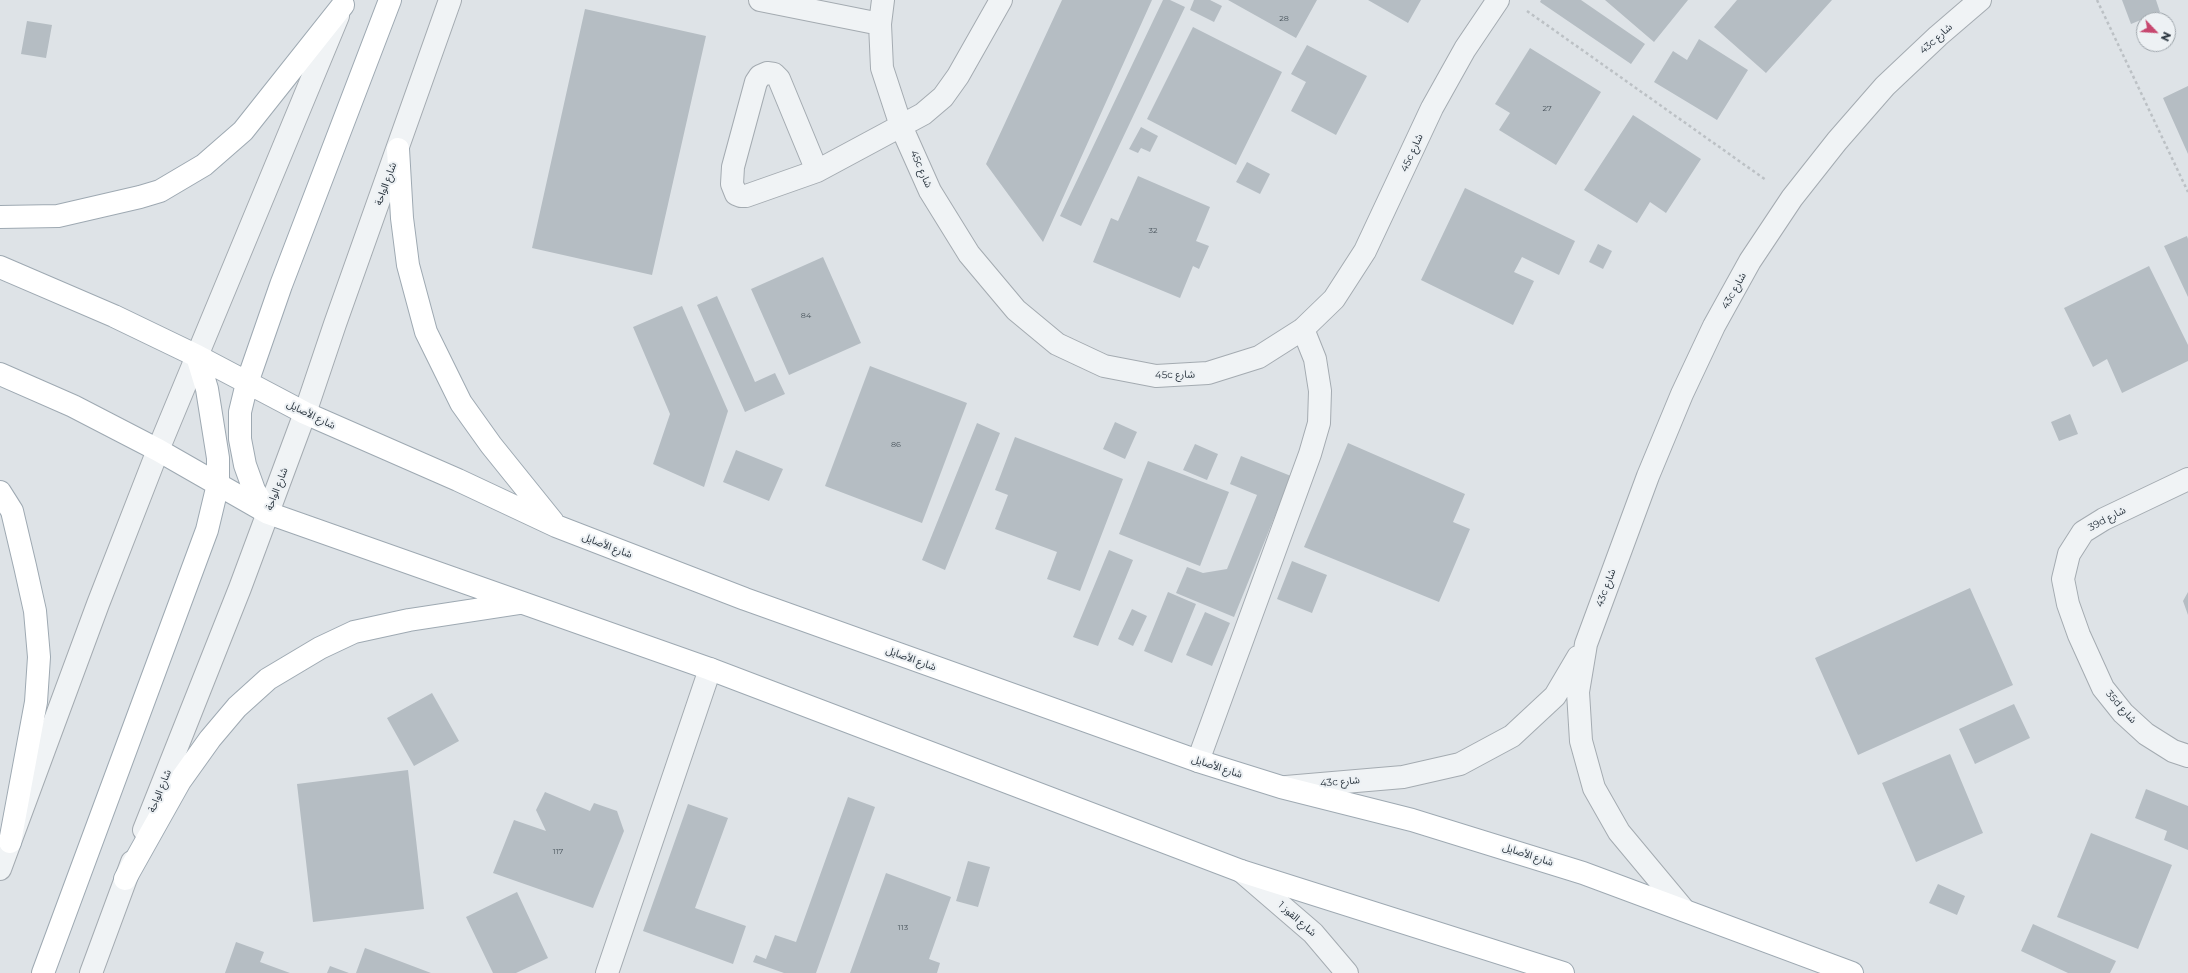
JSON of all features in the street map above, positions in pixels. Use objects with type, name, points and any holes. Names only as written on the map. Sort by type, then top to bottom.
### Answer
[{"type":"main road","points":[[268,513],[254,490],[244,465],[240,438],[240,412],[248,383],[281,285],[390,0]]},
{"type":"main road","points":[[0,217],[58,216],[140,197],[160,191],[198,168],[243,131],[344,2]]},
{"type":"main road","points":[[398,149],[402,218],[407,258],[426,332],[461,403],[556,526]]},
{"type":"main road","name":"شارع الأصايل","points":[[0,267],[114,316],[196,356],[305,413],[458,480],[556,526],[745,599],[1198,761],[1281,787],[1412,820],[1583,873],[1852,973]]},
{"type":"main road","points":[[43,973],[194,569],[207,530],[218,484],[218,458],[214,423],[207,389],[196,356]]},
{"type":"main road","points":[[0,374],[73,406],[158,450],[268,513],[710,669],[1241,871],[1563,973]]},
{"type":"main road","points":[[0,492],[12,512],[25,566],[35,611],[39,657],[36,702],[10,842]]},
{"type":"main road","points":[[125,879],[184,775],[237,707],[268,679],[320,648],[354,632],[410,620],[524,603]]},
{"type":"street","name":"شارع الواحة","points":[[91,973],[125,879],[268,513],[305,413],[450,0]]},
{"type":"street","points":[[760,0],[880,24]]},
{"type":"street","name":"45c شارع","points":[[883,0],[880,24],[882,68],[902,126],[930,191],[969,254],[1016,310],[1057,344],[1104,366],[1156,376],[1208,374],[1259,357],[1303,329],[1334,299],[1365,251],[1432,108],[1465,49],[1498,0]]},
{"type":"street","points":[[817,171],[779,79],[774,74],[767,73],[760,76],[756,82],[735,158],[732,175],[734,189],[741,196],[746,196],[817,171],[923,114],[943,97],[958,76],[1001,0]]},
{"type":"street","name":"43c شارع","points":[[1281,787],[1403,777],[1460,764],[1512,736],[1555,696],[1586,644],[1648,476],[1682,394],[1717,320],[1750,261],[1792,198],[1837,141],[1885,86],[1938,36],[1980,0]]},
{"type":"street","points":[[0,869],[98,604],[158,450],[344,2]]},
{"type":"street","points":[[1198,761],[1310,454],[1318,423],[1320,391],[1315,359],[1303,329]]},
{"type":"street","name":"39d شارع","points":[[2079,635],[2068,604],[2063,579],[2069,554],[2083,532],[2104,519],[2188,480]]},
{"type":"street","name":"35d شارع","points":[[2079,635],[2103,688],[2123,713],[2146,734],[2173,751],[2188,756]]},
{"type":"street","name":"43c شارع","points":[[1586,644],[1578,692],[1580,741],[1594,788],[1619,832],[1684,910]]},
{"type":"street","points":[[607,973],[710,669]]},
{"type":"street","name":"شارع القوز 1","points":[[1241,871],[1313,933],[1347,973]]},
{"type":"path","points":[[2097,0],[2188,192]]},
{"type":"path","points":[[1524,9],[1792,198]]},
{"type":"building","points":[[1062,0],[1152,0],[1043,242],[986,164]]},
{"type":"building","points":[[1163,0],[1170,0],[1185,7],[1081,226],[1060,216]]},
{"type":"building","points":[[1194,0],[1210,0],[1222,6],[1214,22],[1190,10]]},
{"type":"building","points":[[1228,0],[1317,0],[1296,38]]},
{"type":"building","points":[[1368,0],[1421,0],[1408,23]]},
{"type":"building","points":[[1541,0],[1581,0],[1645,44],[1631,64],[1540,2]]},
{"type":"building","points":[[1605,0],[1688,0],[1654,42]]},
{"type":"building","points":[[1737,0],[1832,0],[1766,73],[1714,27]]},
{"type":"building","points":[[2122,0],[2156,0],[2160,12],[2136,12],[2136,22],[2131,24]]},
{"type":"building","points":[[585,9],[706,36],[652,275],[532,248]]},
{"type":"building","points":[[27,21],[52,25],[46,58],[21,54]]},
{"type":"building","points":[[1193,27],[1282,72],[1236,165],[1147,119]]},
{"type":"building","points":[[1699,39],[1748,70],[1717,120],[1654,82],[1673,51],[1687,60]]},
{"type":"building","points":[[1307,45],[1367,76],[1336,135],[1291,111],[1306,82],[1291,74]]},
{"type":"building","points":[[1530,48],[1601,92],[1556,165],[1499,130],[1510,113],[1495,104]]},
{"type":"building","points":[[2188,86],[2188,154],[2163,98]]},
{"type":"building","points":[[1633,115],[1701,159],[1666,213],[1650,202],[1637,223],[1584,190]]},
{"type":"building","points":[[1141,127],[1158,136],[1150,152],[1141,148],[1138,153],[1129,149]]},
{"type":"building","points":[[1247,162],[1270,174],[1260,194],[1236,182]]},
{"type":"building","points":[[1138,176],[1210,207],[1196,241],[1209,246],[1199,269],[1193,266],[1180,298],[1093,262],[1111,218],[1118,221]]},
{"type":"building","points":[[1465,188],[1575,241],[1559,275],[1522,257],[1514,272],[1534,281],[1513,325],[1421,280]]},
{"type":"building","points":[[2187,236],[2188,239],[2188,297],[2164,246]]},
{"type":"building","points":[[1598,244],[1612,251],[1603,269],[1589,262]]},
{"type":"building","points":[[823,257],[861,343],[789,375],[751,289]]},
{"type":"building","points":[[2149,266],[2188,345],[2188,361],[2122,393],[2107,359],[2093,367],[2064,308]]},
{"type":"building","points":[[717,296],[755,382],[775,373],[785,394],[745,412],[697,305]]},
{"type":"building","points":[[682,306],[728,411],[704,487],[653,464],[670,414],[633,327]]},
{"type":"building","points":[[870,366],[967,403],[922,523],[825,486]]},
{"type":"building","points":[[2070,414],[2078,434],[2059,441],[2051,422]]},
{"type":"building","points":[[1115,422],[1137,432],[1125,459],[1103,449]]},
{"type":"building","points":[[977,423],[1000,433],[945,570],[922,560]]},
{"type":"building","points":[[1015,437],[1123,479],[1080,591],[1047,579],[1057,552],[995,529],[1008,495],[995,490]]},
{"type":"building","points":[[1348,443],[1465,494],[1453,522],[1470,529],[1439,602],[1304,547]]},
{"type":"building","points":[[1195,444],[1218,454],[1207,480],[1183,470]]},
{"type":"building","points":[[736,450],[783,469],[769,501],[723,482]]},
{"type":"building","points":[[1241,456],[1291,476],[1234,617],[1176,593],[1187,567],[1203,573],[1227,569],[1257,495],[1230,484]]},
{"type":"building","points":[[1148,461],[1229,492],[1200,566],[1119,534]]},
{"type":"building","points":[[1109,550],[1133,560],[1098,646],[1073,637]]},
{"type":"building","points":[[1292,561],[1327,575],[1312,613],[1277,599]]},
{"type":"building","points":[[1970,588],[2013,685],[1858,755],[1815,658]]},
{"type":"building","points":[[1168,592],[1196,604],[1172,663],[1144,651]]},
{"type":"building","points":[[2188,592],[2188,615],[2183,601]]},
{"type":"building","points":[[1132,609],[1147,616],[1133,646],[1118,639]]},
{"type":"building","points":[[1205,612],[1230,623],[1212,666],[1186,655]]},
{"type":"building","points":[[432,693],[459,741],[414,766],[387,718]]},
{"type":"building","points":[[2014,704],[2030,738],[1975,764],[1959,729]]},
{"type":"building","points":[[1950,754],[1983,833],[1916,862],[1882,783]]},
{"type":"building","points":[[408,770],[424,909],[313,922],[297,784]]},
{"type":"building","points":[[2146,789],[2188,806],[2188,850],[2164,840],[2167,831],[2135,818]]},
{"type":"building","points":[[545,792],[590,811],[594,803],[617,811],[624,831],[593,908],[493,873],[514,820],[546,831],[536,810]]},
{"type":"building","points":[[848,797],[875,807],[816,973],[784,973],[753,962],[756,955],[766,959],[775,935],[796,942]]},
{"type":"building","points":[[688,804],[728,818],[695,908],[746,926],[733,964],[643,931]]},
{"type":"building","points":[[2091,833],[2172,865],[2138,949],[2057,917]]},
{"type":"building","points":[[968,861],[990,867],[978,907],[956,901]]},
{"type":"building","points":[[886,873],[951,897],[929,959],[940,963],[937,973],[850,973]]},
{"type":"building","points":[[1938,884],[1965,896],[1957,915],[1929,903]]},
{"type":"building","points":[[517,892],[548,958],[516,973],[493,973],[466,917]]},
{"type":"building","points":[[2033,924],[2116,961],[2110,973],[2068,973],[2021,951]]},
{"type":"building","points":[[236,942],[264,952],[260,962],[290,973],[225,973]]},
{"type":"building","points":[[365,948],[431,973],[356,973]]},
{"type":"building","points":[[330,966],[349,973],[327,973]]}]
